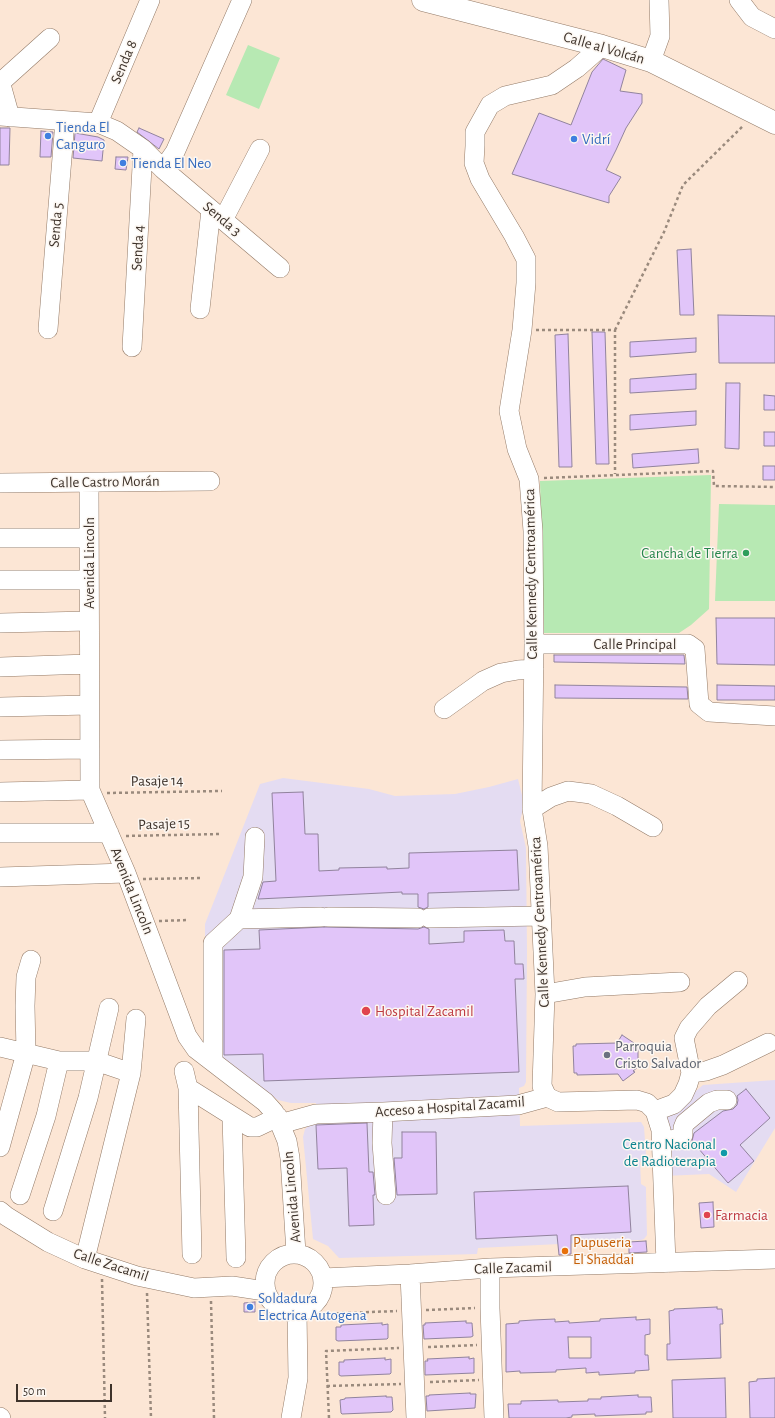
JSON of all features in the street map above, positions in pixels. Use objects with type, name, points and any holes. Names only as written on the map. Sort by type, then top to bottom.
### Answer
[{"type":"main road","name":"Calle al Volcán","points":[[424,0],[651,60],[766,118]]},
{"type":"street","name":"Senda 8","points":[[98,123],[150,0]]},
{"type":"street","points":[[163,169],[175,152],[242,0]]},
{"type":"street","points":[[739,0],[752,17],[775,29]]},
{"type":"street","points":[[651,60],[660,36],[662,1]]},
{"type":"street","points":[[5,116],[0,82],[50,38]]},
{"type":"street","name":"Calle Kennedy Centroamérica","points":[[547,1097],[542,1086],[545,994],[538,846],[532,810],[534,669],[533,531],[529,479],[517,449],[509,411],[522,330],[526,283],[526,259],[480,179],[474,163],[475,132],[490,105],[505,96],[552,85],[577,68],[602,46]]},
{"type":"street","name":"Senda 3","points":[[5,116],[98,123],[117,130],[143,149],[163,169],[280,268]]},
{"type":"street","name":"Senda 5","points":[[48,330],[65,120]]},
{"type":"street","name":"Senda 4","points":[[132,347],[143,149]]},
{"type":"street","points":[[200,309],[217,215],[260,149]]},
{"type":"street","name":"Calle Castro Morán","points":[[0,483],[210,481]]},
{"type":"street","name":"Avenida Lincoln","points":[[89,483],[90,791],[128,876],[187,1036],[196,1048],[265,1102],[279,1120],[287,1141],[290,1158],[296,1253]]},
{"type":"street","points":[[0,538],[89,538]]},
{"type":"street","points":[[0,580],[89,580]]},
{"type":"street","points":[[0,623],[89,621]]},
{"type":"street","name":"Calle Principal","points":[[534,644],[688,644],[695,649],[699,704],[709,712],[775,716]]},
{"type":"street","points":[[0,667],[89,664]]},
{"type":"street","points":[[444,709],[483,681],[501,673],[534,669]]},
{"type":"street","points":[[0,707],[89,705]]},
{"type":"street","points":[[0,750],[90,749]]},
{"type":"street","points":[[0,792],[90,791]]},
{"type":"street","points":[[532,810],[552,797],[568,791],[591,794],[617,806],[653,827]]},
{"type":"street","points":[[0,833],[109,835]]},
{"type":"street","points":[[213,1061],[213,943],[239,919],[253,877],[255,838]]},
{"type":"street","points":[[0,877],[128,876]]},
{"type":"street","points":[[239,919],[541,916]]},
{"type":"street","points":[[0,1147],[26,1053],[26,977],[31,960]]},
{"type":"street","points":[[666,1263],[661,1130],[655,1111],[674,1104],[683,1095],[688,1084],[691,1073],[684,1038],[689,1028],[708,1006],[738,981]]},
{"type":"street","points":[[545,994],[585,987],[680,982]]},
{"type":"street","points":[[53,1211],[88,1098],[109,1008]]},
{"type":"street","points":[[93,1262],[131,1073],[136,1019]]},
{"type":"street","points":[[691,1073],[706,1071],[723,1066],[768,1043]]},
{"type":"street","points":[[0,1047],[59,1061],[96,1061],[131,1073]]},
{"type":"street","points":[[20,1195],[46,1116],[59,1061]]},
{"type":"street","points":[[192,1254],[186,1079],[232,1116],[236,1258]]},
{"type":"street","name":"Acceso a Hospital Zacamil","points":[[232,1116],[252,1128],[279,1120],[316,1114],[518,1105],[547,1097],[558,1102],[637,1100],[647,1103],[655,1111]]},
{"type":"street","points":[[661,1142],[680,1138],[683,1135],[685,1122],[709,1103],[717,1100],[727,1100]]},
{"type":"street","points":[[383,1112],[382,1143],[386,1196]]},
{"type":"street","name":"Calle Zacamil","points":[[0,1211],[48,1242],[93,1262],[137,1276],[194,1288],[211,1288],[232,1286],[252,1280],[266,1271]]},
{"type":"street","points":[[296,1253],[306,1256],[314,1261],[320,1269],[323,1278],[322,1290],[318,1299],[309,1308],[298,1312],[288,1312],[278,1308],[271,1302],[265,1290],[264,1281],[266,1271],[277,1258],[286,1254],[296,1253]]},
{"type":"street","name":"Calle Zacamil","points":[[323,1278],[410,1274],[490,1268],[775,1259]]},
{"type":"street","points":[[490,1268],[494,1418]]},
{"type":"street","points":[[410,1274],[416,1418]]},
{"type":"street","name":"Calle Zacamil","points":[[232,1286],[265,1290]]},
{"type":"street","points":[[291,1418],[298,1378],[298,1312]]},
{"type":"path","points":[[615,474],[615,330],[664,232],[683,185],[766,118]]},
{"type":"path","points":[[522,330],[615,330]]},
{"type":"path","points":[[529,479],[615,474],[713,471],[714,486],[775,487]]},
{"type":"path","name":"Pasaje 14","points":[[90,791],[222,791]]},
{"type":"path","name":"Pasaje 15","points":[[109,835],[219,834]]},
{"type":"path","points":[[128,876],[203,878]]},
{"type":"path","points":[[145,922],[189,920]]},
{"type":"path","points":[[93,1262],[105,1418]]},
{"type":"path","points":[[146,1277],[151,1418]]},
{"type":"path","points":[[211,1288],[214,1418]]},
{"type":"path","points":[[326,1350],[328,1418]]},
{"type":"shaded area","name":"Hospital Zacamil","points":[[283,778],[369,789],[395,796],[455,794],[518,779],[524,805],[520,821],[526,848],[527,951],[526,1082],[524,1086],[519,1088],[520,1126],[641,1122],[644,1127],[646,1155],[645,1160],[640,1162],[641,1184],[646,1187],[647,1235],[644,1239],[478,1248],[477,1254],[339,1258],[328,1246],[313,1239],[303,1137],[305,1129],[311,1124],[315,1123],[316,1103],[291,1103],[278,1100],[218,1057],[205,1044],[205,924],[260,784]]},
{"type":"shaded area","points":[[775,1080],[775,1128],[736,1192],[709,1174],[664,1176],[662,1120],[703,1085]]},
{"type":"green space","points":[[248,45],[280,58],[259,109],[226,95]]},
{"type":"green space","points":[[711,475],[709,609],[691,625],[679,633],[544,633],[540,481]]},
{"type":"green space","name":"Cancha de Tierra","points":[[719,504],[775,505],[775,601],[715,601]]},
{"type":"building","name":"Vidrí","points":[[603,59],[626,70],[620,91],[642,94],[642,103],[626,128],[606,170],[621,177],[609,196],[609,203],[512,174],[539,113],[571,125],[592,72]]},
{"type":"building","points":[[0,128],[10,128],[9,165],[0,165]]},
{"type":"building","points":[[139,128],[164,139],[159,149],[137,132]]},
{"type":"building","points":[[41,131],[53,132],[51,157],[40,157]]},
{"type":"building","points":[[75,133],[98,137],[104,140],[102,161],[73,158]]},
{"type":"building","points":[[116,157],[128,157],[126,170],[115,169]]},
{"type":"building","points":[[691,249],[694,315],[680,315],[677,250]]},
{"type":"building","points":[[718,315],[775,316],[775,363],[719,363]]},
{"type":"building","points":[[592,332],[605,332],[609,464],[596,464]]},
{"type":"building","points":[[568,334],[572,467],[559,467],[555,335]]},
{"type":"building","points":[[696,338],[696,352],[630,357],[630,342]]},
{"type":"building","points":[[696,374],[696,389],[630,393],[630,379]]},
{"type":"building","points":[[726,383],[740,383],[739,449],[725,448]]},
{"type":"building","points":[[764,395],[775,396],[775,410],[764,410]]},
{"type":"building","points":[[696,411],[696,425],[630,430],[630,415]]},
{"type":"building","points":[[764,432],[775,432],[775,446],[764,446]]},
{"type":"building","points":[[698,449],[699,463],[633,468],[632,454]]},
{"type":"building","points":[[763,466],[775,466],[775,480],[763,480]]},
{"type":"building","points":[[716,618],[775,618],[775,665],[717,664]]},
{"type":"building","points":[[554,655],[684,655],[685,664],[554,662]]},
{"type":"building","points":[[555,685],[687,687],[688,699],[555,698]]},
{"type":"building","points":[[717,685],[775,686],[775,700],[717,700]]},
{"type":"building","points":[[303,792],[305,834],[318,834],[319,871],[339,870],[339,868],[409,868],[409,853],[517,850],[519,890],[428,893],[428,907],[424,909],[418,907],[418,894],[402,894],[402,892],[258,899],[263,882],[276,881],[272,793]]},
{"type":"building","points":[[324,927],[418,929],[424,927],[429,929],[429,944],[464,942],[464,931],[504,930],[505,941],[514,941],[515,964],[523,964],[524,979],[515,979],[519,1072],[264,1081],[263,1054],[224,1055],[224,950],[260,949],[259,930]]},
{"type":"building","name":"Parroquia Cristo Salvador","points":[[622,1035],[638,1047],[638,1067],[633,1071],[635,1072],[623,1081],[618,1074],[577,1075],[577,1073],[574,1073],[573,1046],[576,1046],[576,1044],[617,1043]]},
{"type":"building","points":[[746,1089],[770,1118],[740,1145],[754,1161],[728,1183],[692,1141],[694,1133],[723,1111],[733,1109],[737,1105],[737,1096]]},
{"type":"building","points":[[367,1123],[369,1172],[373,1172],[375,1195],[373,1195],[374,1225],[349,1226],[347,1168],[318,1169],[316,1125]]},
{"type":"building","points":[[402,1132],[436,1132],[437,1194],[397,1195],[394,1158],[402,1158]]},
{"type":"building","points":[[628,1186],[631,1232],[571,1235],[571,1254],[559,1255],[557,1235],[476,1239],[474,1192]]},
{"type":"building","name":"Farmacia","points":[[713,1202],[714,1227],[701,1228],[699,1203]]},
{"type":"building","points":[[646,1241],[647,1252],[629,1253],[629,1242]]},
{"type":"building","name":"Soldadura Electrica Autogena","points":[[255,1302],[255,1312],[244,1312],[244,1303]]},
{"type":"building","points":[[717,1307],[717,1309],[722,1309],[723,1324],[720,1324],[721,1358],[667,1360],[667,1344],[670,1344],[669,1311],[674,1309]]},
{"type":"building","points":[[636,1317],[636,1320],[650,1319],[650,1334],[645,1335],[645,1355],[648,1355],[649,1370],[635,1371],[635,1373],[599,1375],[599,1372],[586,1373],[586,1368],[556,1370],[556,1372],[506,1372],[506,1324],[533,1320],[555,1319],[555,1322],[569,1321],[569,1323],[600,1321],[600,1319]],"holes":[[[568,1337],[591,1337],[591,1358],[569,1358]]]},
{"type":"building","points":[[466,1321],[466,1323],[472,1323],[473,1336],[471,1337],[424,1339],[423,1325],[425,1325],[425,1323]]},
{"type":"building","points":[[382,1323],[382,1325],[388,1324],[387,1339],[336,1340],[336,1327],[341,1327],[341,1325]]},
{"type":"building","points":[[469,1357],[469,1359],[474,1358],[474,1373],[425,1375],[425,1361],[428,1361],[427,1359]]},
{"type":"building","points":[[385,1358],[385,1360],[391,1359],[390,1374],[339,1375],[339,1362],[344,1362],[344,1360]]},
{"type":"building","points":[[725,1378],[726,1418],[673,1418],[672,1380]]},
{"type":"building","points":[[775,1378],[775,1418],[750,1418],[749,1382],[757,1381],[757,1379]]},
{"type":"building","points":[[470,1393],[476,1394],[475,1408],[427,1411],[426,1396]]},
{"type":"building","points":[[638,1395],[638,1397],[651,1397],[652,1412],[646,1412],[646,1414],[595,1416],[595,1414],[572,1415],[572,1417],[566,1418],[509,1418],[508,1404],[521,1404],[521,1401],[588,1401],[588,1399],[601,1399],[601,1397]]},
{"type":"building","points":[[392,1397],[393,1410],[391,1412],[341,1413],[340,1400],[345,1398]]},
{"type":"place","name":"Tienda El Canguro","points":[[48,136]]},
{"type":"place","name":"Vidrí","points":[[574,139]]},
{"type":"place","name":"Tienda El Neo","points":[[123,163]]},
{"type":"place","name":"Cancha de Tierra","points":[[746,553]]},
{"type":"place","name":"Hospital Zacamil","points":[[366,1011]]},
{"type":"place","name":"Parroquia Cristo Salvador","points":[[607,1055]]},
{"type":"place","name":"Centro Nacional de Radioterapia","points":[[724,1153]]},
{"type":"place","name":"Farmacia","points":[[707,1215]]},
{"type":"place","name":"Pupuseria El Shaddai","points":[[565,1251]]},
{"type":"place","name":"Soldadura Electrica Autogena","points":[[250,1307]]}]
